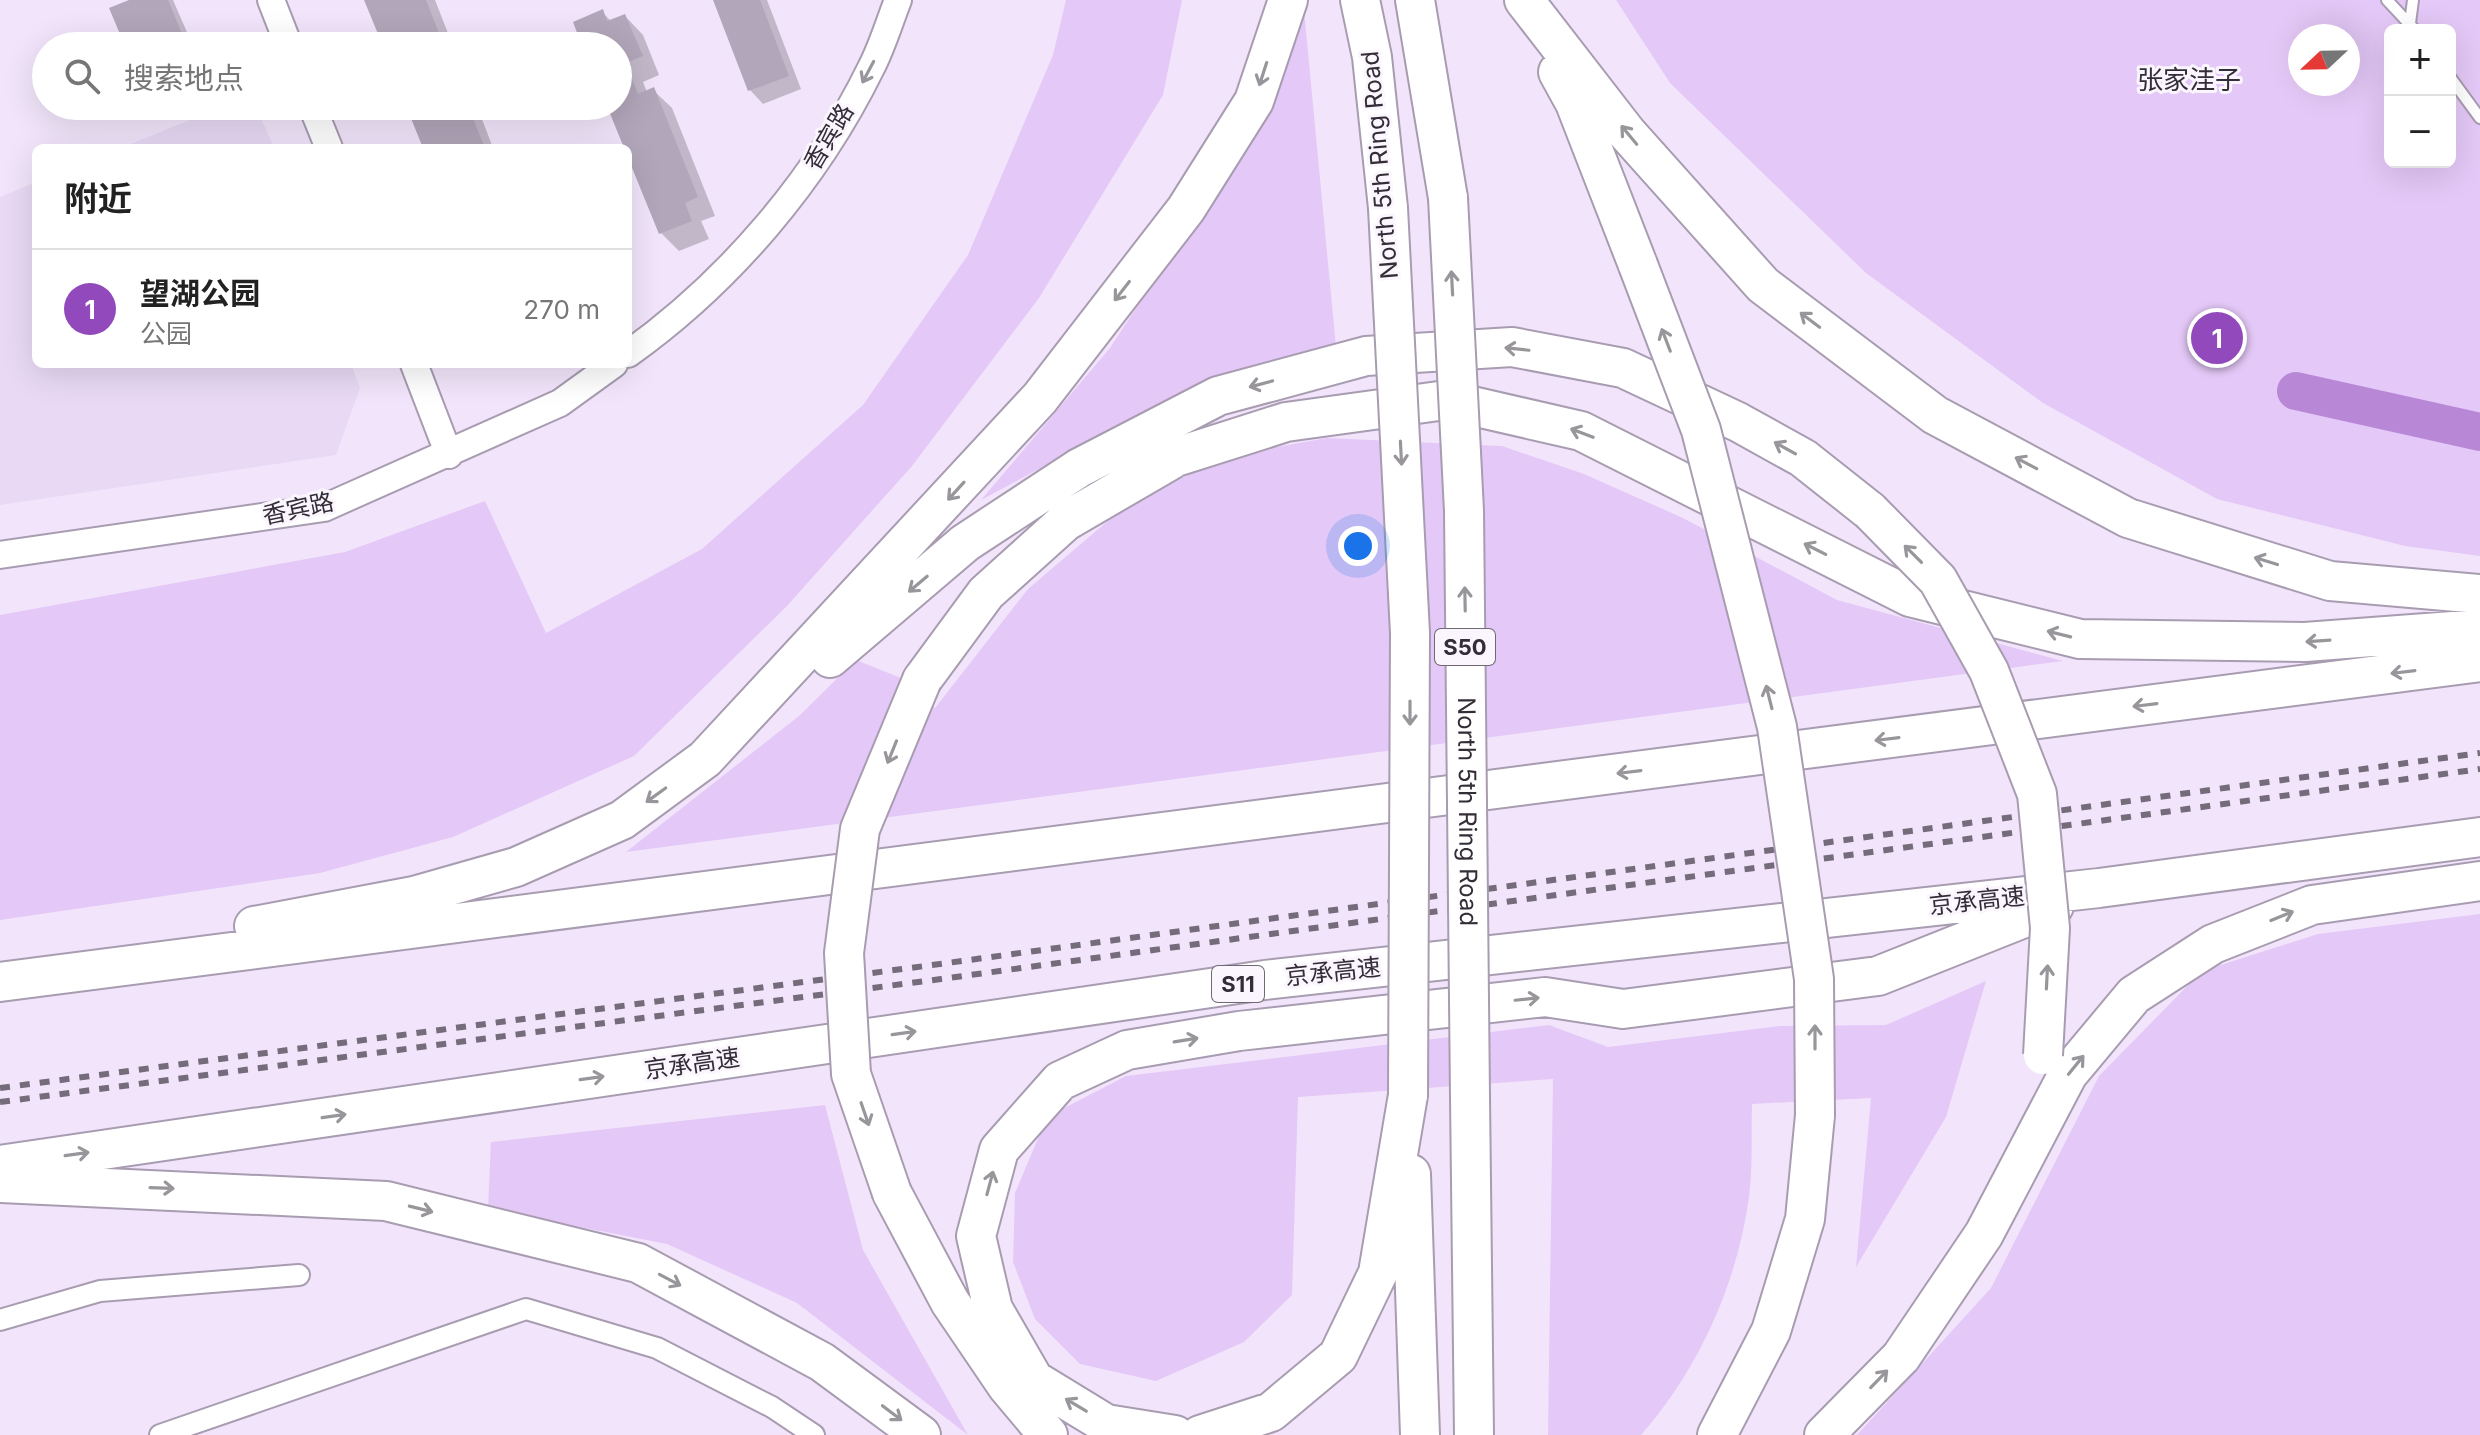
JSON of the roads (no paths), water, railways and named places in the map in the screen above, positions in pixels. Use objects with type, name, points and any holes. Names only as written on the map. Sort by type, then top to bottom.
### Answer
[{"type":"highway","points":[[705,759],[1040,398],[1186,209],[1254,101],[1288,0]]},
{"type":"highway","name":"North 5th Ring Road","points":[[1360,0],[1372,57],[1388,208],[1410,633],[1408,1095],[1420,1435]]},
{"type":"highway","name":"North 5th Ring Road","points":[[1415,0],[1448,198],[1464,511],[1474,1435]]},
{"type":"highway","points":[[1521,0],[1575,103],[1701,430],[1777,727],[1814,979],[1815,1115],[1805,1219],[1771,1331],[1717,1435]]},
{"type":"highway","points":[[1521,0],[1627,133],[1763,285],[1935,415],[2128,518],[2330,581],[2480,594]]},
{"type":"highway","points":[[0,973],[414,896],[516,867],[622,820],[705,759],[965,543],[1079,468],[1218,396],[1366,356],[1512,347],[1623,368],[1738,422],[1803,458],[1870,511],[1938,580],[1989,671],[2037,794],[2050,928],[2043,1055],[1984,1234]]},
{"type":"highway","points":[[1048,1435],[1007,1386],[950,1302],[892,1193],[851,1074],[844,953],[860,829],[922,680],[986,593],[1066,521],[1176,457],[1286,422],[1446,400],[1581,431],[1910,597],[2080,639],[2305,642],[2480,629]]},
{"type":"highway","points":[[0,982],[2480,662]]},
{"type":"highway","name":"京承高速","points":[[0,1165],[1265,980],[2099,888],[2480,837]]},
{"type":"highway","points":[[1824,1435],[1901,1357],[1984,1234],[2068,1074],[2134,995],[2213,944],[2312,905],[2480,881]]},
{"type":"highway","points":[[1175,1435],[1106,1424],[1034,1380],[993,1309],[976,1236],[999,1150],[1060,1081],[1127,1050],[1239,1031],[1545,997],[1623,1009],[1878,976],[2099,888]]},
{"type":"highway","points":[[1200,1435],[1271,1412],[1338,1356],[1378,1273],[1408,1095]]},
{"type":"highway","points":[[0,1183],[386,1201],[638,1263],[822,1362],[921,1435]]},
{"type":"street","points":[[271,0],[284,32]]},
{"type":"street","name":"香宾路","points":[[632,351],[734,263],[809,173],[871,68],[898,0]]},
{"type":"street","points":[[318,120],[327,144]]},
{"type":"street","points":[[416,368],[449,455]]},
{"type":"street","name":"香宾路","points":[[0,555],[324,508],[560,403],[608,368]]},
{"type":"street","points":[[0,1320],[100,1291],[299,1275]]},
{"type":"street","points":[[160,1435],[526,1309],[657,1348],[772,1407],[814,1435]]},
{"type":"lane","points":[[2387,0],[2411,24]]},
{"type":"lane","points":[[2413,0],[2413,24]]},
{"type":"lane","points":[[2456,85],[2480,118]]},
{"type":"waterway","points":[[2296,391],[2480,432]]},
{"type":"railway","points":[[0,1088],[940,964],[2480,753]]},
{"type":"railway","points":[[0,1102],[941,979],[2480,769]]},
{"type":"place","name":"望湖公园","points":[[2217,338]]},
{"type":"district","name":"张家洼子","points":[[2189,80]]}]
